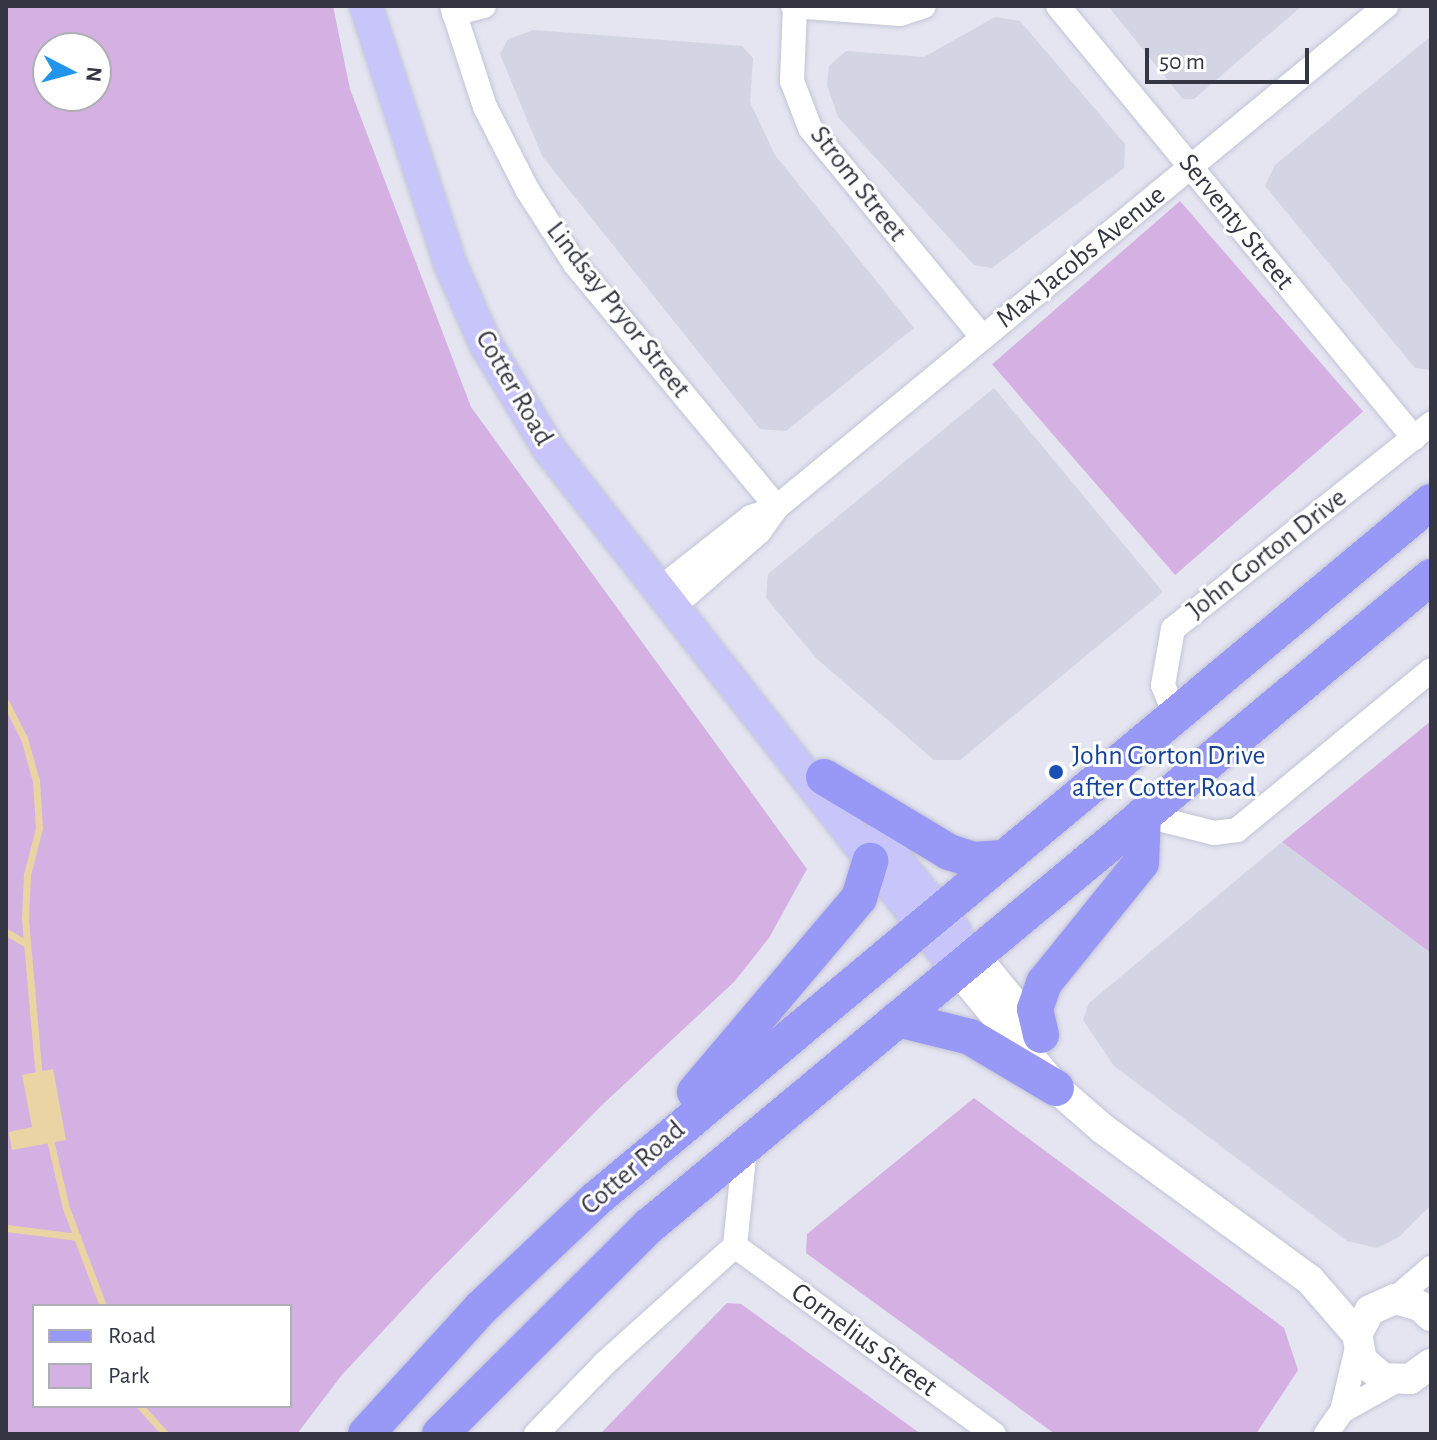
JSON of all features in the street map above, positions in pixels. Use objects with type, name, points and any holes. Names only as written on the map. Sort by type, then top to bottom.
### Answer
[{"type":"main road","name":"Cotter Road","points":[[366,6],[451,266],[486,345],[549,449],[664,599],[761,716],[870,861],[930,918]]},
{"type":"main road","points":[[930,918],[1431,502]]},
{"type":"main road","points":[[967,963],[1431,577]]},
{"type":"main road","name":"Cotter Road","points":[[440,1434],[568,1300],[745,1147],[967,963],[824,777],[761,716]]},
{"type":"main road","points":[[824,777],[872,800],[949,852],[974,860],[1003,858]]},
{"type":"main road","points":[[1041,1035],[1035,1009],[1044,983],[1141,863],[1143,815]]},
{"type":"main road","points":[[372,1427],[399,1368],[466,1296],[566,1200],[692,1095],[859,898],[870,861]]},
{"type":"main road","name":"Cotter Road","points":[[372,1427],[482,1307],[595,1200],[930,918]]},
{"type":"main road","points":[[898,1019],[970,1037],[1056,1088]]},
{"type":"street","points":[[453,10],[484,6]]},
{"type":"street","points":[[794,6],[900,14],[924,6]]},
{"type":"street","name":"Strom Street","points":[[794,6],[792,81],[810,128],[983,338]]},
{"type":"street","name":"Serventy Street","points":[[1058,6],[1190,167],[1422,431]]},
{"type":"street","name":"Max Jacobs Avenue","points":[[664,599],[751,517],[777,507],[1386,6]]},
{"type":"street","name":"Lindsay Pryor Street","points":[[453,10],[485,107],[528,191],[575,264],[777,507]]},
{"type":"street","name":"John Gorton Drive","points":[[1175,715],[1163,685],[1173,629],[1422,431]]},
{"type":"street","points":[[1143,815],[1214,833],[1237,830],[1431,670]]},
{"type":"street","points":[[967,963],[1041,1035],[1103,1129]]},
{"type":"street","points":[[967,963],[1056,1088],[1103,1129],[1310,1280],[1357,1341],[1371,1371],[1419,1376]]},
{"type":"street","points":[[536,1434],[735,1246],[745,1147]]},
{"type":"street","name":"Cornelius Street","points":[[735,1246],[994,1434]]},
{"type":"street","points":[[1326,1434],[1342,1411],[1362,1321],[1431,1268]]},
{"type":"street","points":[[1310,1280],[1388,1301],[1420,1306],[1431,1316]]},
{"type":"street","points":[[1342,1411],[1419,1376]]},
{"type":"shaded area","points":[[1108,6],[1302,6],[1194,99],[1183,99]]},
{"type":"shaded area","points":[[995,17],[1020,21],[1125,144],[1124,168],[992,268],[974,265],[838,117],[827,85],[829,66],[846,51],[924,57]]},
{"type":"shaded area","points":[[534,30],[742,46],[753,58],[750,102],[775,155],[914,328],[786,431],[760,429],[542,156],[500,54],[508,39]]},
{"type":"shaded area","points":[[1431,36],[1431,370],[1415,368],[1265,186],[1275,165]]},
{"type":"shaded area","points":[[994,388],[1163,592],[960,760],[934,760],[816,658],[766,598],[768,574]]},
{"type":"shaded area","points":[[1282,842],[1431,953],[1431,1205],[1399,1237],[1377,1248],[1347,1241],[1114,1066],[1083,1020],[1089,1003]]},
{"type":"shaded area","points":[[53,1069],[66,1140],[12,1150],[9,1132],[32,1127],[22,1075]]},
{"type":"green space","points":[[6,6],[333,6],[350,89],[471,407],[807,869],[769,938],[734,982],[601,1106],[433,1277],[341,1376],[297,1434],[6,1434]]},
{"type":"green space","points":[[1180,201],[1363,412],[1175,575],[992,364]]},
{"type":"green space","points":[[1431,721],[1431,953],[1282,842]]},
{"type":"green space","points":[[974,1098],[1284,1328],[1298,1370],[1256,1434],[1055,1434],[806,1253],[807,1234]]},
{"type":"green space","points":[[727,1303],[741,1304],[921,1434],[600,1434]]},
{"type":"waterway","points":[[6,703],[24,738],[36,781],[39,828],[27,875],[25,919],[39,1080]]},
{"type":"waterway","points":[[6,932],[27,944]]},
{"type":"waterway","points":[[49,1136],[66,1208],[102,1304]]},
{"type":"waterway","points":[[6,1228],[77,1237]]},
{"type":"waterway","points":[[142,1408],[165,1434]]},
{"type":"place","name":"John Gorton Drive after Cotter Road","points":[[1056,772]]}]
